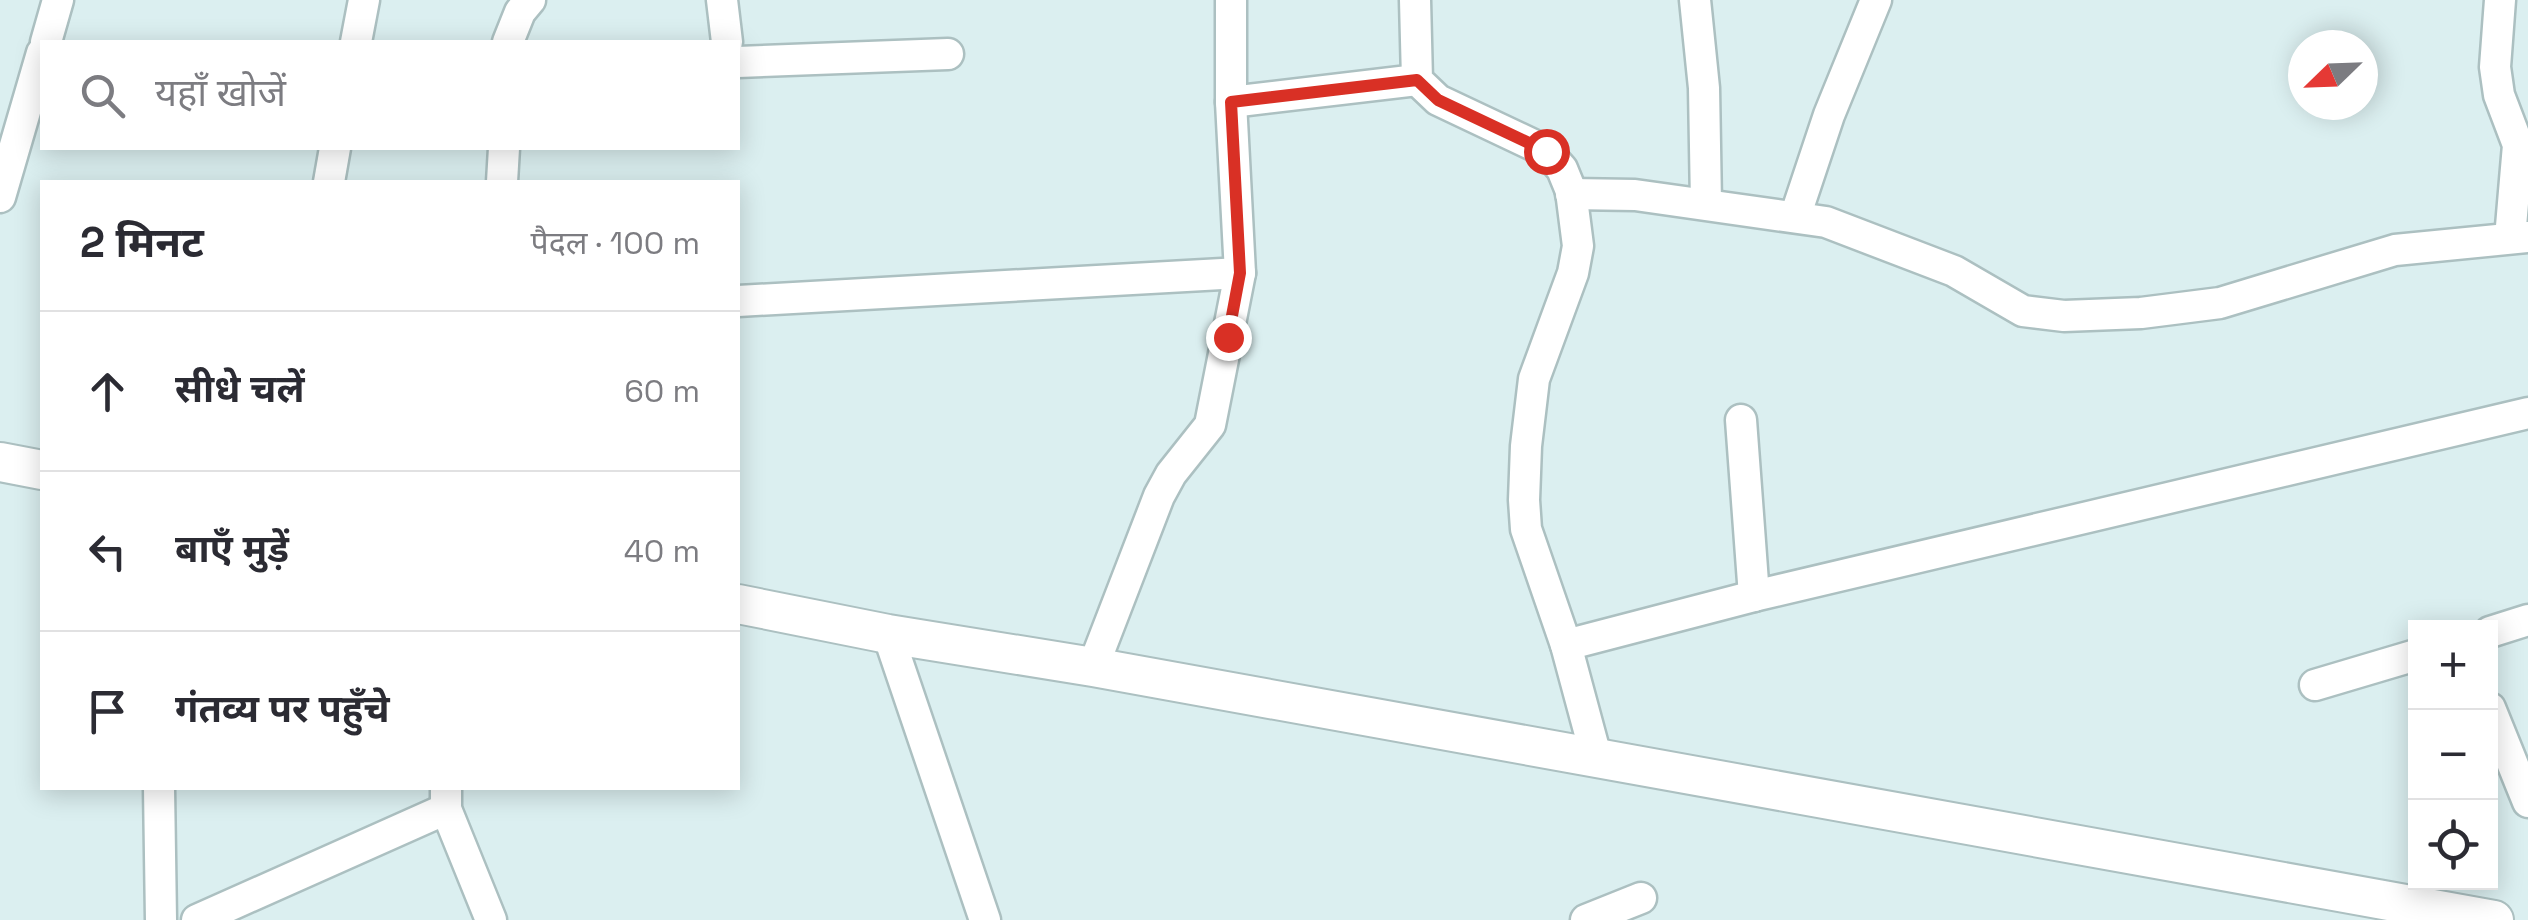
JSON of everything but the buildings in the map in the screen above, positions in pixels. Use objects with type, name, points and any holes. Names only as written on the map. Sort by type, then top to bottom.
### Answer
[{"type":"street","points":[[47,40],[58,0]]},
{"type":"street","points":[[356,40],[364,0]]},
{"type":"street","points":[[509,40],[520,12],[530,0]]},
{"type":"street","points":[[722,0],[727,40]]},
{"type":"street","points":[[1093,667],[1159,496],[1171,474],[1210,425],[1240,273],[1231,102],[1231,0]]},
{"type":"street","points":[[1414,0],[1417,80],[1438,100],[1546,151],[1562,168],[1571,194],[1578,246],[1573,273],[1534,380],[1524,500],[1526,530],[1566,645],[1597,760]]},
{"type":"street","points":[[1694,0],[1704,88],[1706,204]]},
{"type":"street","points":[[1795,217],[1829,115],[1876,0]]},
{"type":"street","points":[[1571,194],[1635,195],[1826,222],[1954,271],[2024,311],[2064,316],[2141,313],[2220,303],[2395,250],[2519,238],[2518,145],[2499,95],[2495,66],[2500,0]]},
{"type":"street","points":[[740,62],[948,54]]},
{"type":"street","points":[[0,196],[40,60]]},
{"type":"street","points":[[1231,102],[1417,80]]},
{"type":"street","points":[[329,180],[335,150]]},
{"type":"street","points":[[502,180],[504,150]]},
{"type":"street","points":[[740,300],[1240,273]]},
{"type":"street","points":[[1566,645],[1754,596],[2528,413]]},
{"type":"street","points":[[1740,420],[1754,596]]},
{"type":"street","points":[[0,462],[40,470]]},
{"type":"street","points":[[740,604],[2494,920]]},
{"type":"street","points":[[2498,629],[2528,620]]},
{"type":"street","points":[[888,634],[977,917]]},
{"type":"street","points":[[2314,685],[2408,656]]},
{"type":"street","points":[[2491,710],[2528,802]]},
{"type":"street","points":[[159,790],[161,920]]},
{"type":"street","points":[[197,920],[446,798],[491,920]]},
{"type":"street","points":[[1586,920],[1641,898]]},
{"type":"route","points":[[1228,337],[1240,273],[1231,102],[1417,80],[1438,100],[1546,151]]}]
